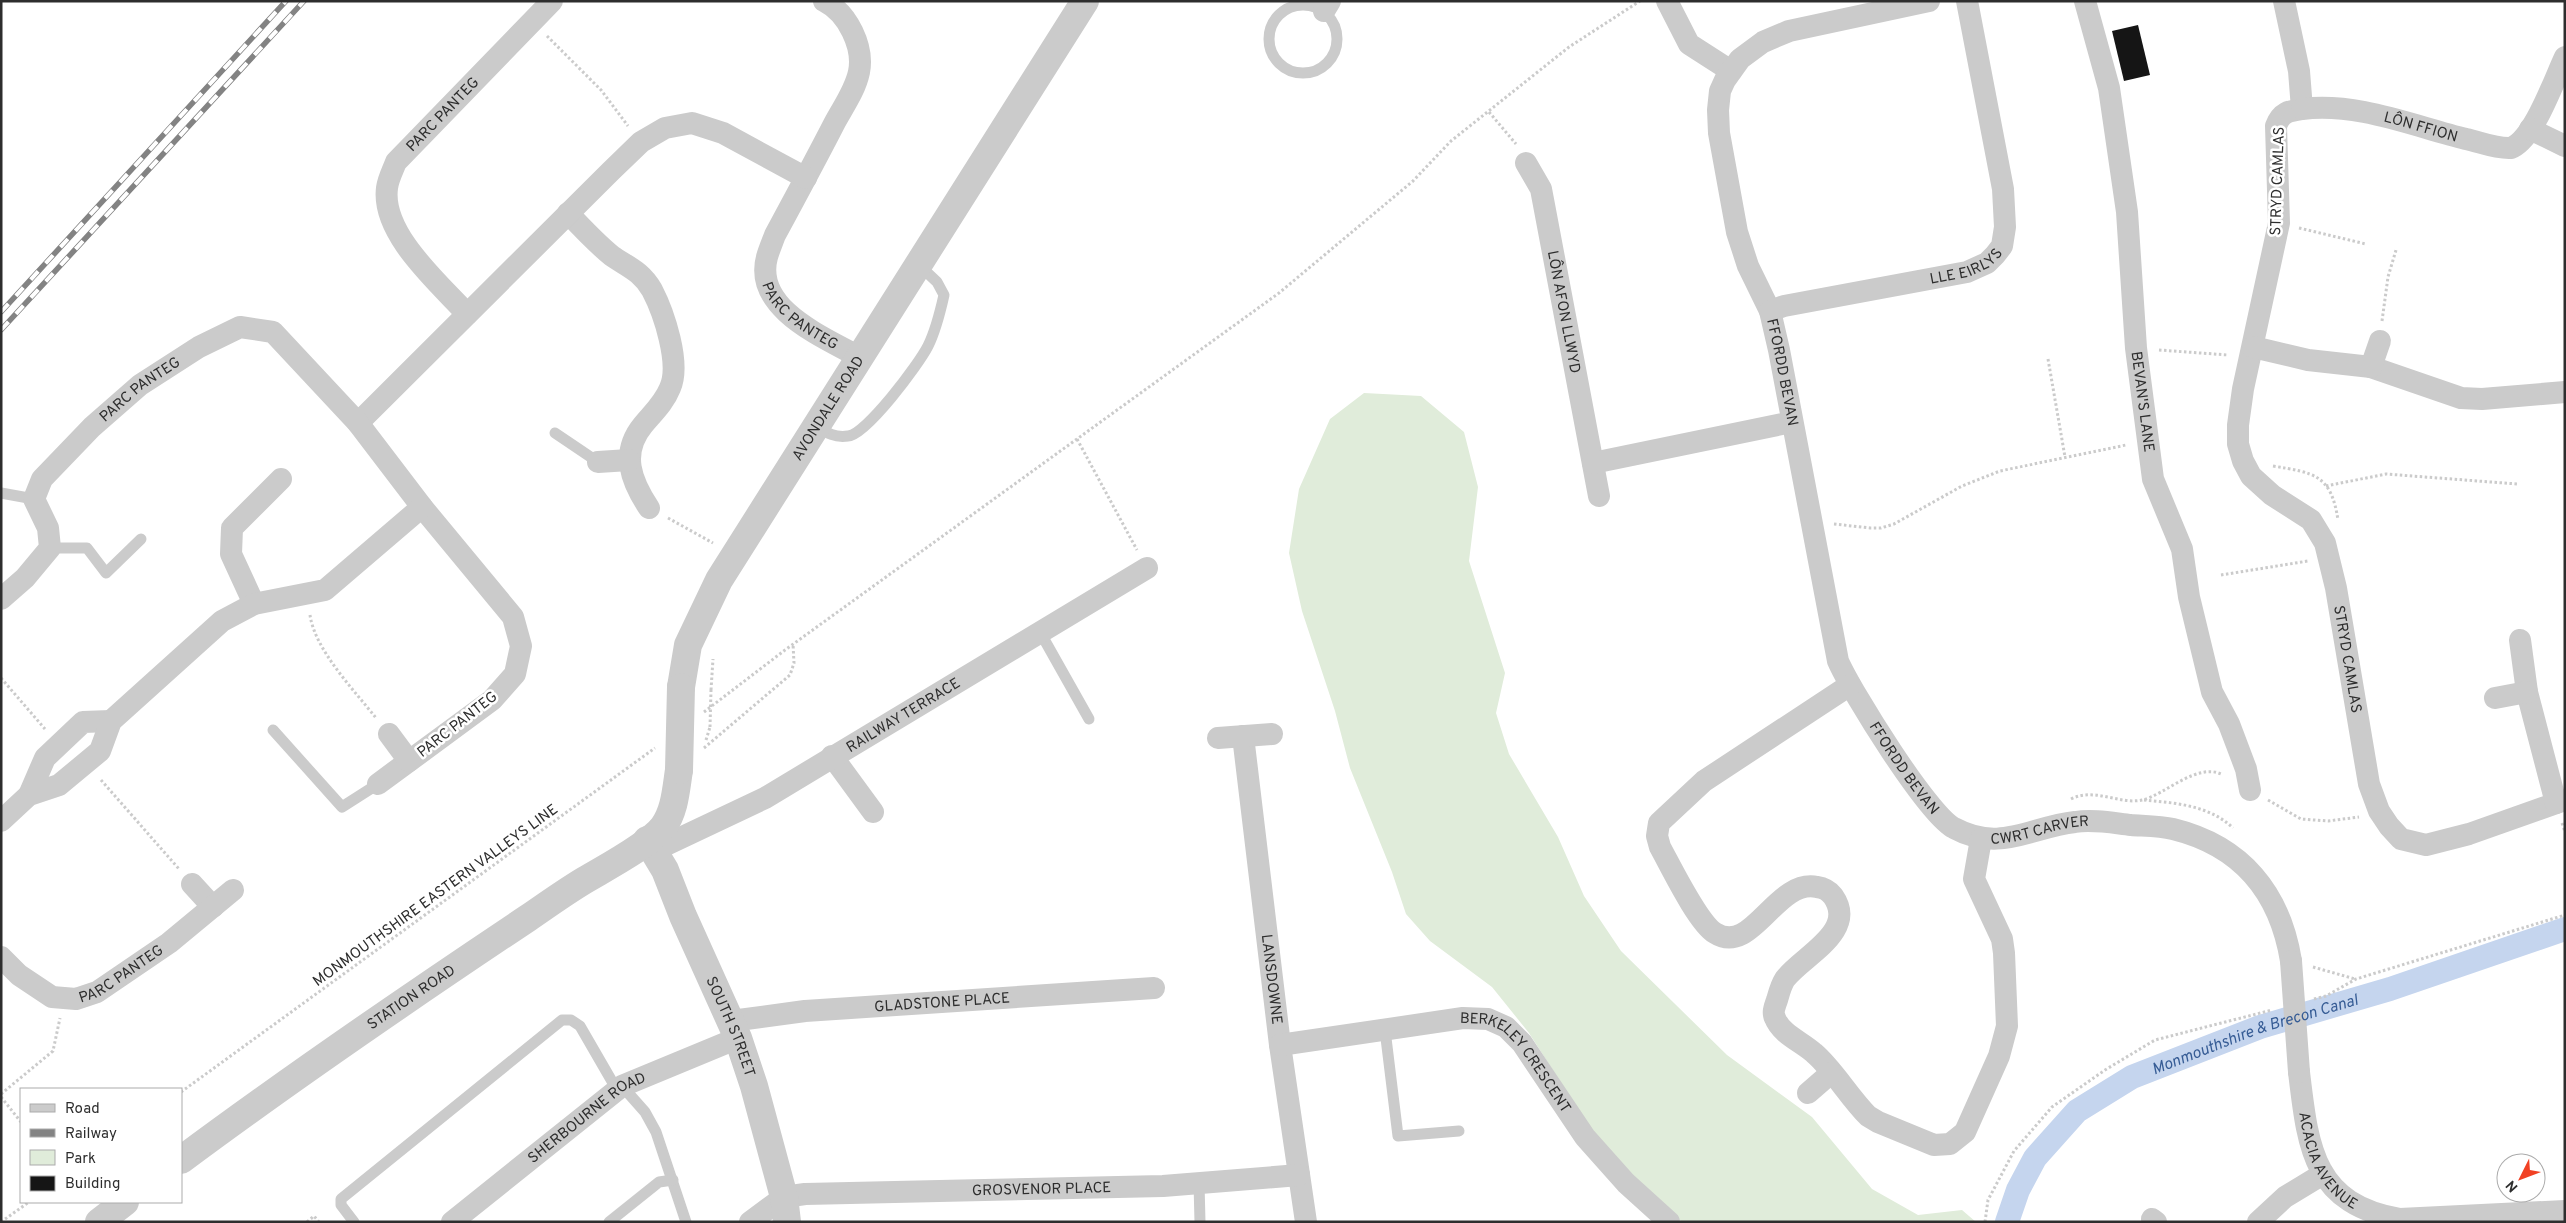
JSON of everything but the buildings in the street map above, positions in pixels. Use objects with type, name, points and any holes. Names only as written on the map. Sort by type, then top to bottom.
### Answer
[{"type":"street","name":"PARC PANTEG","points":[[467,314],[405,246],[390,216],[387,188],[396,162],[552,1]]},
{"type":"street","name":"PARC PANTEG","points":[[824,1],[830,4],[852,33],[859,47],[859,72],[850,97],[775,236],[766,259],[766,277],[773,298],[789,316],[859,357]]},
{"type":"street","name":"AVONDALE ROAD","points":[[650,846],[673,807],[679,770],[681,687],[688,645],[719,580],[1085,1]]},
{"type":"street","points":[[1667,1],[1689,44],[1731,71]]},
{"type":"street","name":"FFORDD BEVAN","points":[[1929,1],[1789,31],[1750,51],[1731,71],[1720,91],[1718,100],[1719,133],[1742,250],[1770,311],[1838,661],[1850,685],[1934,812],[1954,829],[1981,839]]},
{"type":"street","name":"LLE EIRLYS","points":[[1770,311],[1784,306],[1967,272],[1987,263],[2002,246],[2005,227],[2003,189],[1967,1]]},
{"type":"street","name":"BEVAN'S LANE","points":[[2085,1],[2109,88],[2127,212],[2136,348],[2153,479],[2182,549],[2190,597],[2212,692],[2229,724],[2246,769],[2250,790]]},
{"type":"street","name":"STRYD CAMLAS","points":[[2284,1],[2299,71],[2302,109],[2287,111],[2280,118],[2276,126],[2279,224],[2238,425],[2238,444],[2243,461],[2251,476],[2263,488],[2310,520],[2318,530],[2329,558],[2369,784],[2379,811],[2401,839],[2426,845],[2469,834],[2560,802],[2527,692],[2520,640]]},
{"type":"street","name":"LÔN FFION","points":[[2302,109],[2321,107],[2349,109],[2506,148],[2520,144],[2530,129],[2565,56]]},
{"type":"street","points":[[358,423],[641,142],[664,128],[692,123],[722,133],[806,178]]},
{"type":"street","points":[[2530,129],[2565,146]]},
{"type":"street","name":"LÔN AFON LLWYD","points":[[1526,163],[1541,189],[1599,496]]},
{"type":"street","points":[[568,214],[613,256],[635,269],[652,290],[672,344],[674,364],[671,387],[661,406],[642,427],[630,447],[630,460],[635,487],[649,508]]},
{"type":"street","name":"PARC PANTEG","points":[[34,500],[42,479],[92,427],[140,385],[199,348],[240,327],[273,332],[358,423],[422,507],[513,617],[521,646],[515,674],[492,700],[378,784]]},
{"type":"street","points":[[2371,367],[2380,341]]},
{"type":"street","points":[[2252,353],[2371,367],[2461,398],[2482,399],[2565,392]]},
{"type":"street","points":[[1593,463],[1792,422]]},
{"type":"street","points":[[598,462],[630,460]]},
{"type":"street","points":[[254,604],[231,554],[232,528],[281,479]]},
{"type":"street","points":[[1,599],[25,578],[50,548],[48,528],[34,500]]},
{"type":"street","points":[[29,795],[59,786],[100,751],[111,721],[222,621],[254,604],[325,590],[422,507]]},
{"type":"street","name":"RAILWAY TERRACE","points":[[650,846],[765,798],[1147,568]]},
{"type":"street","name":"CWRT CARVER","points":[[1850,685],[1704,781],[1667,813],[1657,829],[1660,847],[1705,924],[1722,937],[1729,938],[1744,933],[1780,899],[1801,888],[1812,886],[1823,888],[1833,897],[1838,912],[1835,930],[1825,943],[1784,980],[1774,1015],[1778,1025],[1818,1056],[1859,1107],[1878,1122],[1934,1145],[1950,1144],[1965,1132],[1999,1056],[2007,1026],[2002,939],[1974,879],[1981,839],[2007,838],[2065,823],[2090,821],[2172,829],[2202,838],[2232,855],[2260,882],[2277,908],[2287,934],[2291,961]]},
{"type":"street","points":[[2495,698],[2527,692]]},
{"type":"street","points":[[1,821],[29,795],[45,758],[83,722],[111,721]]},
{"type":"street","points":[[389,734],[409,761]]},
{"type":"street","points":[[1218,738],[1272,734]]},
{"type":"street","name":"LANSDOWNE","points":[[1243,736],[1280,1045],[1306,1222]]},
{"type":"street","points":[[832,756],[872,812]]},
{"type":"street","name":"SOUTH STREET","points":[[650,846],[665,870],[682,916],[735,1029],[754,1086],[786,1209]]},
{"type":"street","name":"STATION ROAD","points":[[182,1159],[281,1086],[650,846]]},
{"type":"street","points":[[192,884],[213,907]]},
{"type":"street","name":"PARC PANTEG","points":[[1,957],[19,975],[52,997],[76,999],[97,992],[169,943],[233,890]]},
{"type":"street","name":"ACACIA AVENUE","points":[[2291,961],[2304,1117],[2312,1150],[2323,1174],[2334,1190],[2349,1203],[2377,1215],[2400,1220],[2565,1210]]},
{"type":"street","name":"GLADSTONE PLACE","points":[[735,1029],[805,1011],[1154,988]]},
{"type":"street","name":"BERKELEY CRESCENT","points":[[1280,1045],[1463,1018],[1488,1019],[1506,1028],[1522,1043],[1585,1137],[1626,1183],[1669,1222]]},
{"type":"street","name":"SHERBOURNE ROAD","points":[[452,1222],[619,1088],[735,1029]]},
{"type":"street","points":[[1808,1093],[1831,1073]]},
{"type":"street","points":[[2258,1222],[2286,1198],[2323,1174]]},
{"type":"street","name":"GROSVENOR PLACE","points":[[786,1209],[805,1194],[1164,1186],[1299,1175]]},
{"type":"street","points":[[99,1222],[124,1203]]},
{"type":"street","points":[[750,1222],[786,1209]]},
{"type":"lane","points":[[1303,4],[1327,6],[1337,30],[1338,42],[1332,57],[1320,69],[1309,73],[1297,73],[1286,69],[1271,52],[1270,30],[1274,20],[1287,9],[1303,4]]},
{"type":"lane","points":[[816,426],[831,436],[850,437],[874,420],[928,348],[939,318],[944,295],[937,282],[918,264]]},
{"type":"lane","points":[[555,433],[598,462]]},
{"type":"lane","points":[[1,493],[34,500]]},
{"type":"lane","points":[[50,548],[87,548],[106,572],[141,539]]},
{"type":"lane","points":[[1040,632],[1089,718]]},
{"type":"lane","points":[[273,730],[342,807],[378,784]]},
{"type":"lane","points":[[354,1222],[341,1205],[341,1199],[562,1020],[571,1020],[580,1026],[619,1088],[645,1112],[652,1126],[686,1222]]},
{"type":"lane","points":[[1385,1030],[1398,1136],[1459,1131]]},
{"type":"lane","points":[[608,1222],[658,1182],[672,1180]]},
{"type":"lane","points":[[1199,1183],[1200,1222]]},
{"type":"path","points":[[701,715],[794,644],[1278,292],[1413,182],[1451,141],[1569,47],[1640,1]]},
{"type":"path","points":[[533,21],[601,90],[641,142]]},
{"type":"path","points":[[1489,112],[1529,160],[1526,163]]},
{"type":"path","points":[[2279,224],[2366,244]]},
{"type":"path","points":[[2380,341],[2388,277],[2396,250]]},
{"type":"path","points":[[2136,348],[2231,355],[2252,353]]},
{"type":"path","points":[[2048,359],[2065,457]]},
{"type":"path","points":[[1077,439],[1147,568]]},
{"type":"path","points":[[1812,527],[1832,524],[1881,528],[1894,524],[1980,478],[2000,470],[2147,441]]},
{"type":"path","points":[[2326,486],[2386,474],[2516,484]]},
{"type":"path","points":[[649,508],[736,554]]},
{"type":"path","points":[[2220,575],[2329,558]]},
{"type":"path","points":[[307,594],[312,629],[338,670],[389,734]]},
{"type":"path","points":[[704,748],[790,675],[794,663],[794,644]]},
{"type":"path","points":[[1,678],[59,745]]},
{"type":"path","points":[[710,727],[711,690]]},
{"type":"path","name":"MONMOUTHSHIRE EASTERN VALLEYS LINE","points":[[182,1091],[661,744]]},
{"type":"path","points":[[86,763],[192,884]]},
{"type":"path","points":[[2064,803],[2081,794],[2142,800],[2192,775],[2218,772],[2301,819],[2328,821],[2364,816],[2379,811]]},
{"type":"path","points":[[2307,1001],[2326,996],[2356,979],[2565,915]]},
{"type":"path","points":[[2291,961],[2356,979]]},
{"type":"path","points":[[20,1121],[1,1095],[53,1051],[65,998]]},
{"type":"path","points":[[1985,1222],[1988,1200],[2014,1151],[2052,1108],[2105,1070],[2156,1040],[2278,1008]]},
{"type":"path","points":[[2,1222],[28,1203]]},
{"type":"path","points":[[307,1222],[314,1216],[319,1222]]},
{"type":"green space","points":[[1364,393],[1421,396],[1464,432],[1478,487],[1469,561],[1505,673],[1496,713],[1509,754],[1558,837],[1584,896],[1621,951],[1727,1055],[1812,1117],[1872,1189],[1918,1215],[1962,1210],[1976,1222],[1682,1222],[1632,1180],[1586,1122],[1529,1033],[1492,987],[1430,941],[1406,914],[1392,872],[1350,768],[1335,711],[1302,611],[1289,553],[1299,489],[1330,419]]},
{"type":"waterway","name":"Monmouthshire & Brecon Canal","points":[[2007,1222],[2018,1190],[2035,1158],[2077,1111],[2132,1077],[2260,1027],[2390,989],[2565,929]]},
{"type":"railway","points":[[1,312],[286,1]]},
{"type":"railway","points":[[1,330],[304,1]]}]
